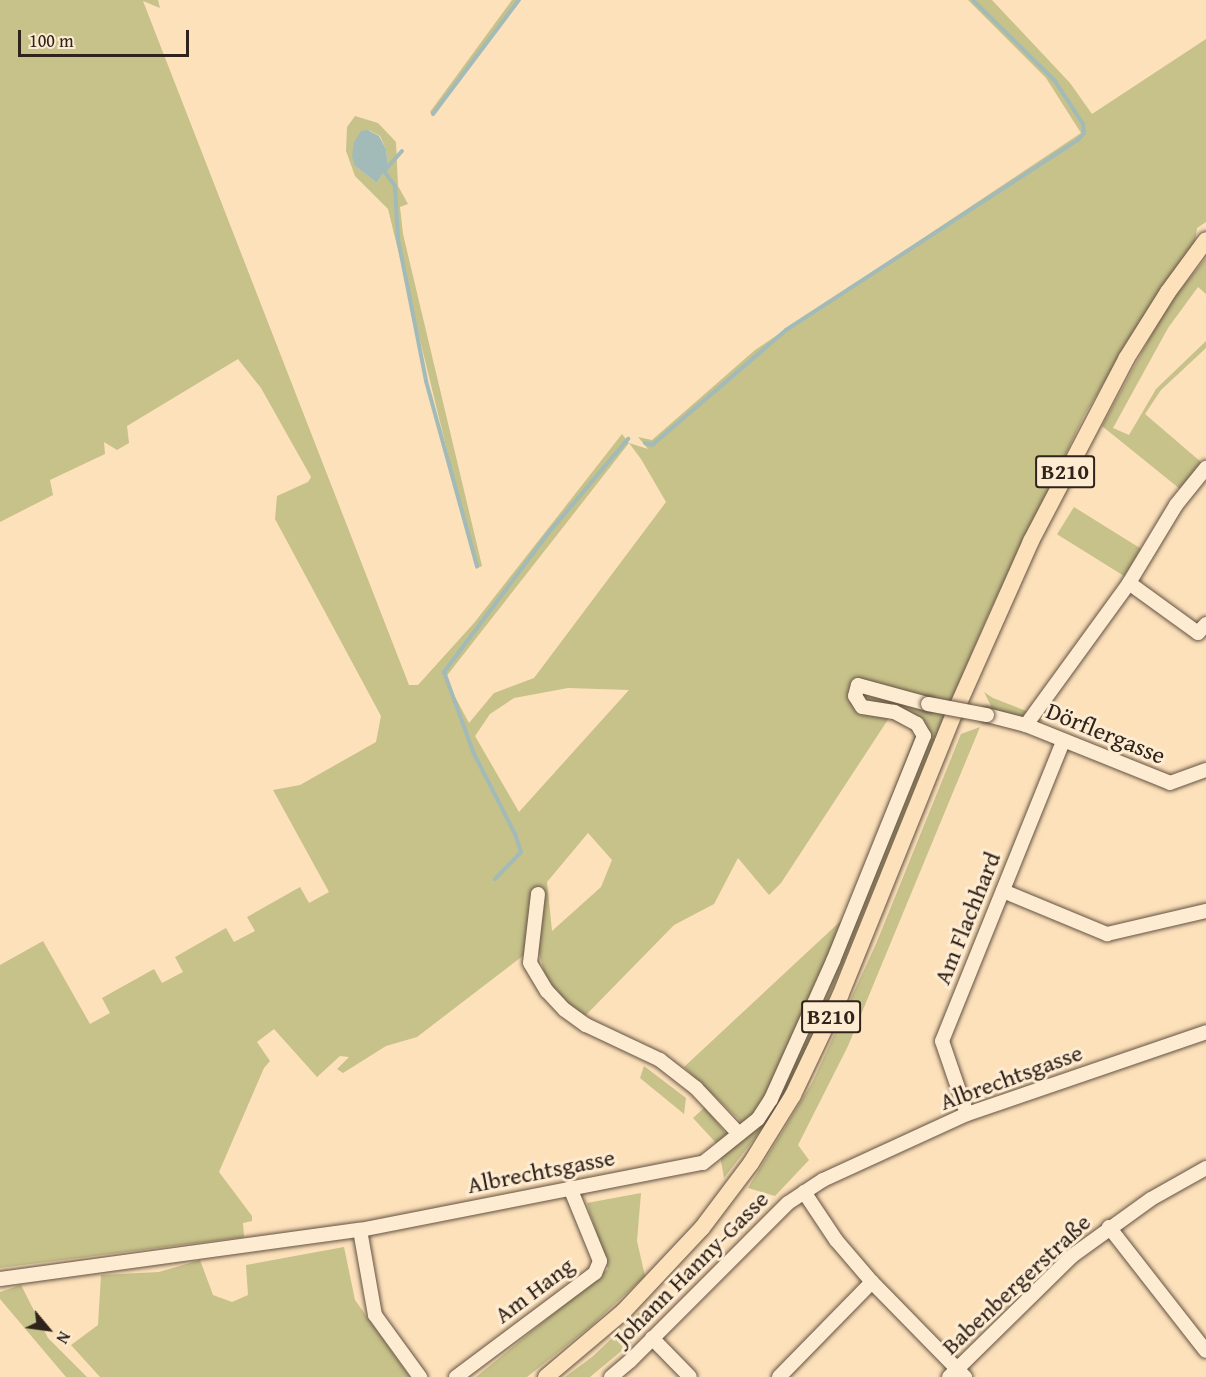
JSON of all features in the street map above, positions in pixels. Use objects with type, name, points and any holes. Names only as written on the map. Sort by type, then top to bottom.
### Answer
[{"type":"main road","name":"B210","points":[[546,1377],[624,1311],[702,1228],[751,1163],[793,1095],[840,996],[954,712],[1045,513],[1126,359],[1168,292],[1206,240]]},
{"type":"street","points":[[1026,725],[1129,584],[1176,505],[1206,468]]},
{"type":"street","points":[[1129,584],[1198,633],[1206,624]]},
{"type":"street","name":"Albrechtsgasse","points":[[0,1279],[360,1230],[703,1163],[758,1119],[771,1099],[801,1036],[924,736],[917,724],[894,712],[862,707],[855,696],[858,685],[928,704]]},
{"type":"street","name":"Dörflergasse","points":[[928,704],[1026,725],[1170,783],[1206,770]]},
{"type":"street","name":"Am Flachhard","points":[[967,1114],[942,1041],[1063,741]]},
{"type":"street","points":[[1003,891],[1107,934],[1206,911]]},
{"type":"street","points":[[538,894],[530,963],[547,991],[565,1010],[586,1025],[660,1060],[696,1088],[739,1134]]},
{"type":"street","name":"Albrechtsgasse","points":[[804,1192],[867,1158],[967,1114],[1206,1032]]},
{"type":"street","name":"Babenbergerstraße","points":[[957,1374],[1072,1256],[1109,1227],[1151,1199],[1206,1168]]},
{"type":"street","name":"Am Hang","points":[[456,1377],[595,1273],[600,1261],[570,1188]]},
{"type":"street","points":[[804,1192],[836,1240],[957,1374]]},
{"type":"street","name":"Johann Hanny-Gasse","points":[[611,1377],[630,1361],[788,1203],[804,1192]]},
{"type":"street","points":[[1109,1227],[1206,1351]]},
{"type":"street","points":[[360,1230],[375,1315],[420,1377]]},
{"type":"street","points":[[779,1377],[872,1282]]},
{"type":"street","points":[[652,1338],[690,1377]]},
{"type":"shaded area","points":[[0,0],[158,0],[160,8],[143,1],[409,685],[418,685],[474,623],[622,434],[629,443],[648,449],[638,437],[652,440],[755,350],[1081,133],[1046,78],[968,0],[992,0],[1070,83],[1092,114],[1206,39],[1206,222],[1197,228],[1195,242],[1135,330],[1084,416],[989,613],[810,1044],[774,1113],[724,1178],[720,1156],[750,1130],[684,1067],[845,917],[916,732],[889,718],[781,883],[769,895],[738,858],[714,904],[674,925],[584,1017],[570,1010],[547,983],[537,945],[417,1037],[386,1046],[343,1073],[337,1069],[349,1057],[340,1056],[317,1077],[274,1029],[257,1042],[270,1061],[264,1068],[219,1172],[252,1216],[252,1221],[243,1223],[244,1237],[0,1268],[0,965],[43,941],[90,1024],[110,1013],[102,998],[154,969],[162,983],[183,972],[175,957],[226,928],[234,942],[255,931],[247,917],[300,887],[309,903],[329,892],[273,790],[300,785],[376,742],[381,716],[275,519],[277,496],[308,482],[311,477],[261,388],[238,359],[127,426],[129,443],[117,450],[104,442],[105,454],[50,480],[53,495],[0,522]],"holes":[[[629,443],[666,502],[534,678],[494,693],[469,723],[445,678]],[[568,688],[629,690],[519,812],[475,736],[490,714],[514,698]],[[588,833],[612,860],[601,887],[552,931],[547,882]]]},
{"type":"shaded area","points":[[512,0],[520,0],[433,116],[430,112]]},
{"type":"shaded area","points":[[355,116],[378,123],[396,142],[398,186],[408,204],[400,207],[403,234],[482,566],[476,569],[388,209],[355,176],[346,151],[347,127]],"holes":[[[369,130],[380,136],[386,149],[388,165],[377,183],[355,166]]]},
{"type":"shaded area","points":[[1206,258],[1206,294],[1198,287],[1168,328],[1113,428],[1129,435],[1156,389],[1206,341],[1206,348],[1161,390],[1145,414],[1201,462],[1180,489],[1102,426],[1154,330],[1176,295]]},
{"type":"shaded area","points":[[1074,507],[1141,549],[1124,576],[1057,534]]},
{"type":"shaded area","points":[[984,692],[993,698],[1029,712],[1025,718],[993,710]]},
{"type":"shaded area","points":[[980,727],[848,1046],[798,1145],[809,1160],[775,1196],[748,1188],[812,1083],[876,944],[961,734]]},
{"type":"shaded area","points":[[644,1066],[686,1098],[684,1114],[640,1078]]},
{"type":"shaded area","points":[[705,1107],[726,1134],[717,1144],[693,1118]]},
{"type":"shaded area","points":[[641,1193],[637,1241],[645,1276],[591,1326],[527,1377],[476,1377],[608,1269],[587,1203]]},
{"type":"shaded area","points":[[344,1247],[355,1300],[410,1377],[100,1377],[71,1345],[98,1325],[101,1275],[159,1272],[200,1260],[213,1295],[232,1302],[248,1295],[246,1265]]},
{"type":"shaded area","points":[[21,1285],[48,1338],[87,1377],[66,1377],[0,1299],[0,1292]]},
{"type":"shaded area","points":[[661,1292],[679,1295],[631,1343],[590,1377],[565,1377],[592,1357]]},
{"type":"water","points":[[368,130],[379,136],[386,149],[388,165],[377,183],[355,166],[352,156],[354,142],[361,131]]},
{"type":"waterway","points":[[433,114],[519,0]]},
{"type":"waterway","points":[[645,443],[652,445],[786,330],[1078,140],[1084,133],[1083,124],[1055,81],[973,0]]},
{"type":"waterway","points":[[402,151],[384,171],[395,186],[398,239],[426,381],[477,566]]},
{"type":"waterway","points":[[495,879],[521,852],[515,834],[474,754],[444,672],[550,531],[628,439]]}]
